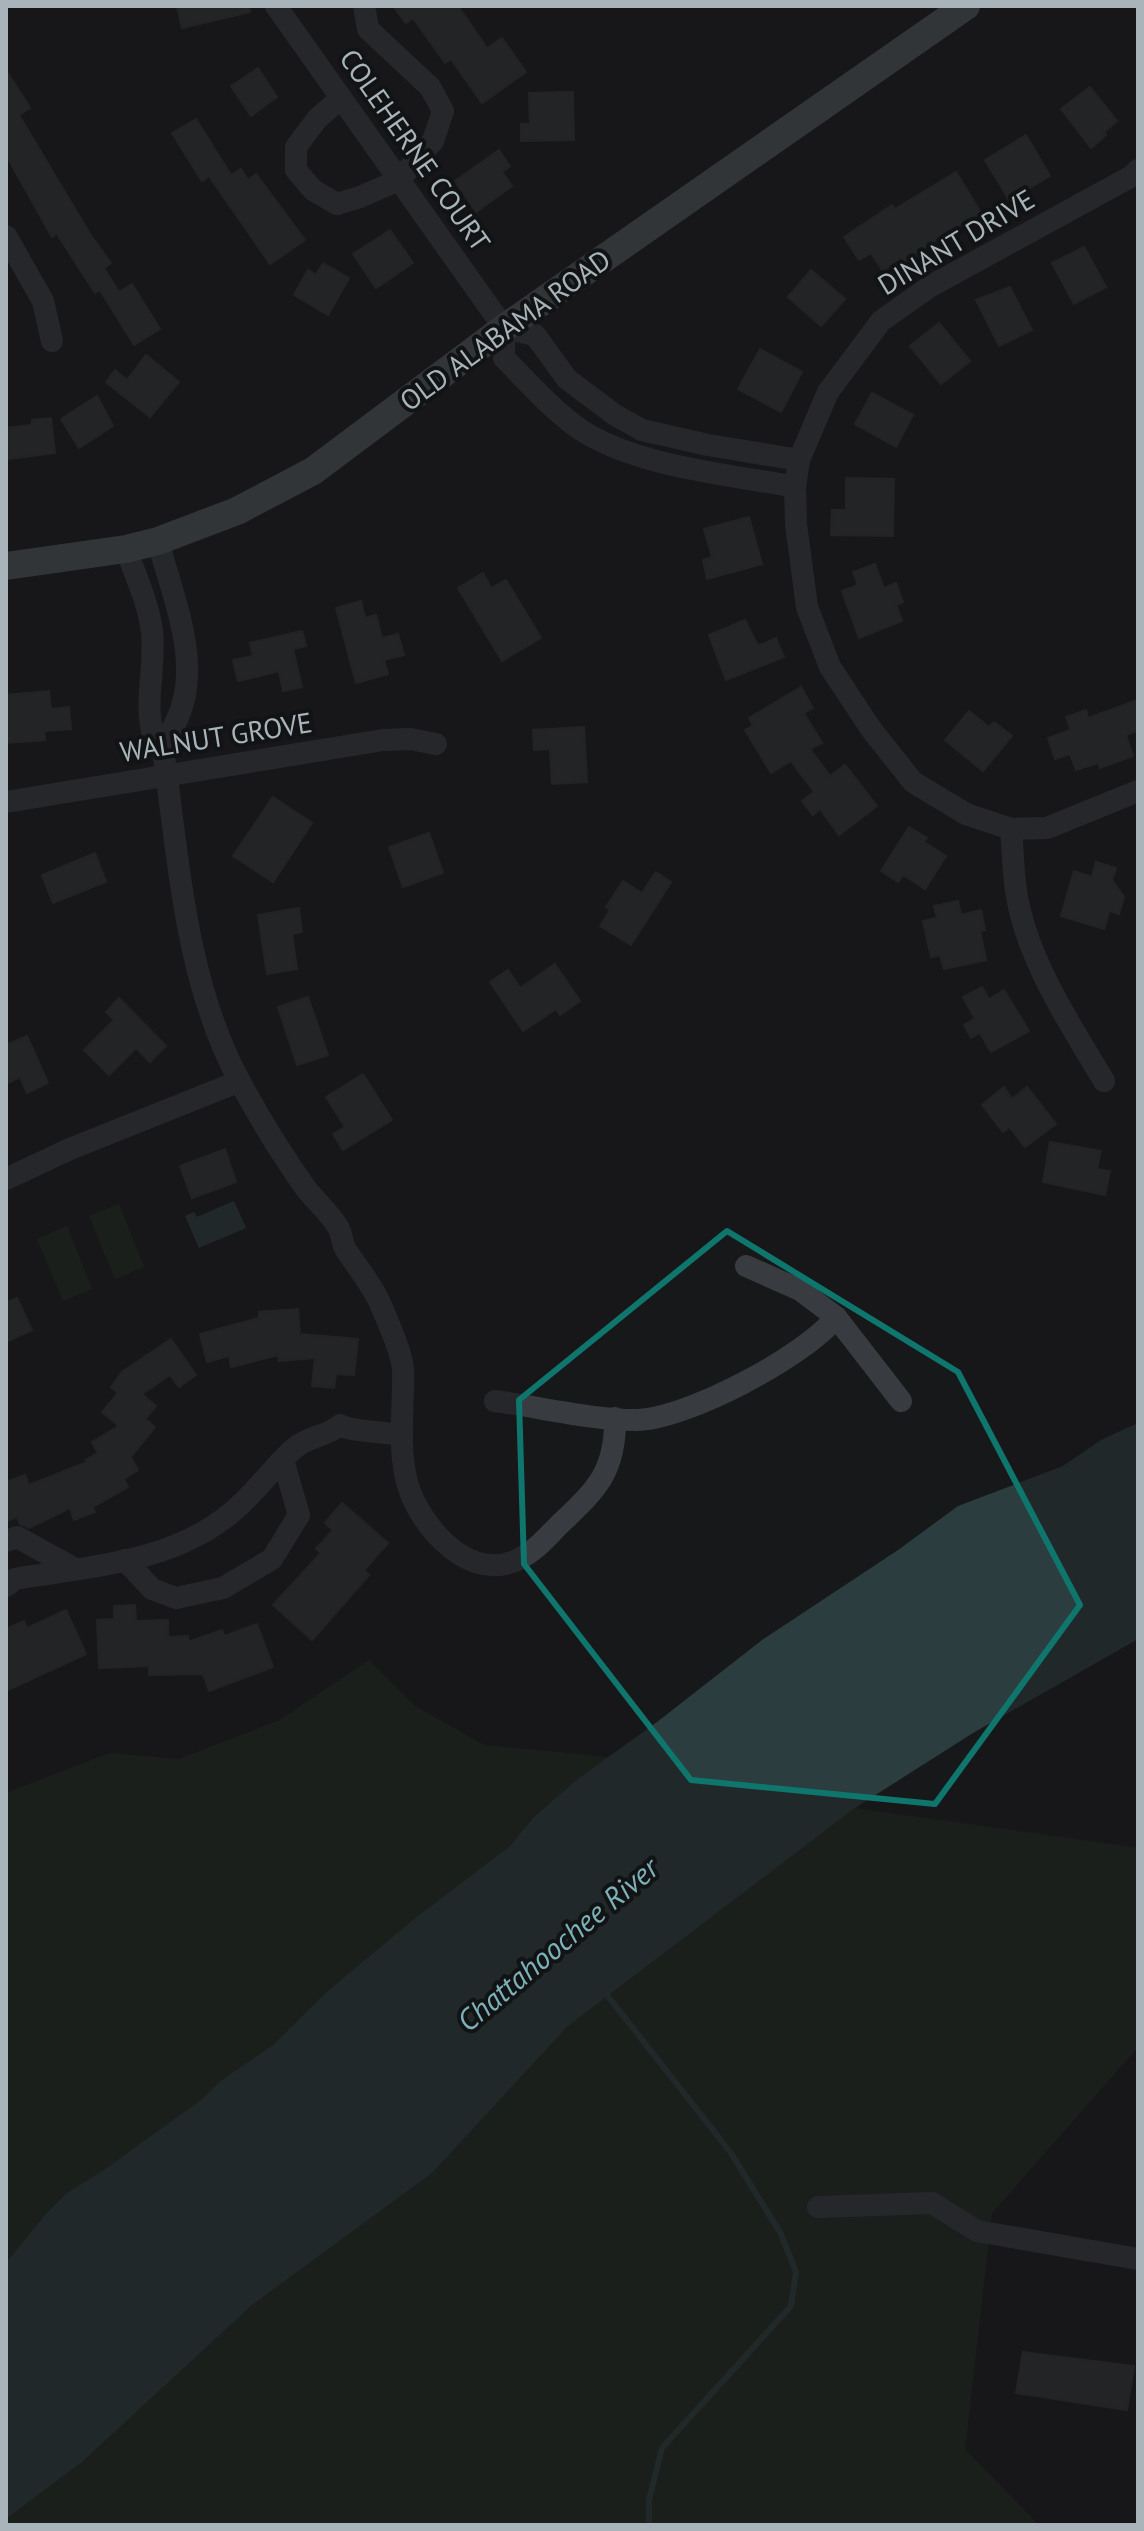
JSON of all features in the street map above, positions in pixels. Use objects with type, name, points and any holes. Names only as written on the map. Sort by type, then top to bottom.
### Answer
[{"type":"main road","name":"OLD ALABAMA ROAD","points":[[6,566],[126,549],[158,541],[237,511],[313,471],[504,328],[966,6]]},
{"type":"street","name":"COLEHERNE COURT","points":[[276,6],[504,328]]},
{"type":"street","points":[[341,98],[317,119],[296,147],[296,170],[313,190],[337,204],[399,180],[433,141],[443,111],[430,87],[368,29],[364,6]]},
{"type":"street","name":"DINANT DRIVE","points":[[1138,170],[929,287],[881,321],[828,392],[799,460],[795,487],[796,524],[807,607],[830,667],[871,729],[913,782],[966,814],[1011,829],[1047,828],[1138,791]]},
{"type":"street","points":[[6,236],[43,301],[52,341]]},
{"type":"street","points":[[795,487],[617,450],[580,429],[504,358],[504,328],[535,335],[567,379],[615,415],[642,430],[799,460]]},
{"type":"street","points":[[548,401],[567,379]]},
{"type":"street","points":[[158,541],[188,666],[182,712],[175,728],[162,743]]},
{"type":"street","points":[[126,549],[152,629],[154,664],[148,720],[154,738],[162,743],[198,974],[207,1005],[240,1081],[306,1189],[338,1227],[344,1248],[378,1301],[403,1365],[402,1435],[406,1478],[414,1500],[427,1522],[446,1543],[467,1559],[481,1565],[497,1566],[514,1562],[534,1550],[595,1491],[612,1458],[616,1440],[615,1418]]},
{"type":"street","name":"WALNUT GROVE","points":[[6,802],[383,740],[410,739],[436,744]]},
{"type":"street","points":[[1011,829],[1017,897],[1032,948],[1066,1017],[1104,1081]]},
{"type":"street","points":[[6,1179],[70,1149],[240,1081]]},
{"type":"street","points":[[746,1266],[800,1290],[836,1317],[901,1401]]},
{"type":"street","points":[[495,1401],[615,1418],[637,1420],[659,1417],[722,1393],[796,1353],[836,1317]]},
{"type":"street","points":[[6,1586],[15,1579],[153,1555],[203,1533],[252,1495],[301,1443],[334,1431],[340,1425],[348,1430],[402,1435]]},
{"type":"street","points":[[125,1560],[152,1589],[176,1598],[223,1588],[272,1559],[299,1515],[283,1460]]},
{"type":"street","points":[[6,1541],[17,1537],[75,1569]]},
{"type":"street","points":[[818,2207],[932,2203],[977,2231],[1138,2259]]},
{"type":"highlighted area","points":[[727,1231],[958,1372],[1080,1605],[935,1804],[691,1780],[524,1564],[519,1400]]},
{"type":"shaded area","points":[[119,1204],[144,1267],[115,1279],[89,1216]]},
{"type":"shaded area","points":[[67,1226],[92,1289],[63,1301],[37,1239]]},
{"type":"shaded area","points":[[369,1660],[415,1706],[484,1745],[679,1764],[6,2303],[6,1793],[110,1753],[179,1759],[278,1721]]},
{"type":"shaded area","points":[[855,1808],[1138,1848],[1138,2047],[992,2213],[965,2449],[1039,2525],[6,2525],[6,2519],[82,2462],[252,2305],[432,2173],[568,2026]]},
{"type":"water","points":[[234,1201],[246,1228],[199,1248],[185,1216],[194,1212],[197,1217]]},
{"type":"water","name":"Chattahoochee River","points":[[1138,1423],[1138,1639],[973,1733],[855,1808],[568,2026],[432,2173],[252,2305],[82,2462],[6,2519],[6,2263],[67,2193],[104,2170],[273,2045],[329,1990],[413,1920],[509,1847],[534,1817],[578,1779],[762,1640],[898,1550],[958,1506],[1063,1466],[1101,1440]]},
{"type":"building","points":[[177,6],[249,6],[250,12],[182,28]]},
{"type":"building","points":[[393,6],[458,6],[487,48],[502,38],[526,72],[482,103],[451,59],[445,63],[413,18],[406,23]]},
{"type":"building","points":[[258,68],[277,97],[251,116],[231,86]]},
{"type":"building","points":[[6,70],[30,108],[19,115],[90,234],[111,263],[104,268],[119,292],[132,284],[160,329],[134,345],[100,290],[95,293],[57,234],[52,237],[6,155]]},
{"type":"building","points":[[1090,87],[1117,121],[1091,148],[1061,109]]},
{"type":"building","points":[[573,92],[574,140],[521,141],[521,124],[530,124],[529,93]]},
{"type":"building","points":[[196,119],[231,175],[241,169],[248,180],[256,174],[305,240],[270,264],[209,176],[202,181],[172,133]]},
{"type":"building","points":[[1026,135],[1050,176],[1009,200],[985,160]]},
{"type":"building","points":[[499,150],[510,166],[502,172],[512,186],[476,212],[455,181]]},
{"type":"building","points":[[956,172],[981,213],[922,249],[924,252],[904,265],[900,259],[883,271],[871,253],[859,260],[844,237],[892,205],[895,209]]},
{"type":"building","points":[[390,230],[413,263],[376,288],[353,254]]},
{"type":"building","points":[[1084,247],[1106,287],[1074,304],[1052,263]]},
{"type":"building","points":[[323,263],[349,278],[328,315],[294,295],[308,270],[316,275]]},
{"type":"building","points":[[811,270],[845,299],[821,326],[788,297]]},
{"type":"building","points":[[1010,287],[1032,330],[999,346],[976,300]]},
{"type":"building","points":[[939,323],[970,361],[941,384],[910,346]]},
{"type":"building","points":[[760,349],[802,372],[781,412],[738,389]]},
{"type":"building","points":[[146,355],[179,382],[150,417],[106,382],[115,370],[127,380]]},
{"type":"building","points":[[872,393],[913,415],[896,447],[855,424]]},
{"type":"building","points":[[97,396],[113,426],[79,448],[61,419]]},
{"type":"building","points":[[51,418],[55,453],[8,459],[6,428],[32,425],[32,420]]},
{"type":"building","points":[[846,478],[894,479],[893,536],[831,535],[832,510],[846,510]]},
{"type":"building","points":[[749,517],[762,564],[707,579],[703,560],[712,557],[704,529]]},
{"type":"building","points":[[875,564],[884,588],[896,583],[903,602],[896,605],[902,621],[859,638],[842,591],[858,585],[853,572]]},
{"type":"building","points":[[483,573],[491,588],[506,580],[541,638],[502,661],[458,588]]},
{"type":"building","points":[[361,601],[365,618],[376,615],[382,638],[398,634],[404,655],[384,660],[388,674],[356,683],[336,608]]},
{"type":"building","points":[[745,620],[758,646],[776,638],[784,657],[726,680],[709,635]]},
{"type":"building","points":[[302,631],[306,646],[293,649],[302,687],[283,691],[279,671],[238,681],[233,660],[253,656],[250,643]]},
{"type":"building","points":[[801,687],[813,708],[804,713],[822,743],[810,749],[830,776],[845,765],[877,806],[839,835],[820,809],[813,815],[802,801],[814,792],[791,761],[771,773],[745,730],[753,726],[749,718]]},
{"type":"building","points":[[49,691],[51,709],[69,707],[71,729],[44,731],[45,740],[6,743],[6,695]]},
{"type":"building","points":[[1138,700],[1138,730],[1126,735],[1133,756],[1100,768],[1098,763],[1076,770],[1070,754],[1055,759],[1048,738],[1071,730],[1066,717],[1086,710],[1088,718]]},
{"type":"building","points":[[969,711],[989,727],[994,722],[1012,736],[983,771],[945,740]]},
{"type":"building","points":[[584,727],[587,782],[552,784],[550,749],[534,750],[533,730]]},
{"type":"building","points":[[273,797],[312,823],[273,882],[233,856]]},
{"type":"building","points":[[909,827],[927,838],[924,842],[946,856],[925,889],[903,875],[898,882],[881,871]]},
{"type":"building","points":[[429,833],[443,873],[403,887],[389,847]]},
{"type":"building","points":[[95,853],[106,882],[53,903],[42,875]]},
{"type":"building","points":[[1096,862],[1116,868],[1112,880],[1124,897],[1119,914],[1109,911],[1104,929],[1061,916],[1074,871],[1092,877]]},
{"type":"building","points":[[656,872],[671,882],[631,945],[600,926],[610,910],[606,907],[623,881],[642,893]]},
{"type":"building","points":[[958,901],[961,915],[981,910],[985,930],[980,931],[986,960],[944,969],[940,955],[931,957],[923,921],[937,918],[934,906]]},
{"type":"building","points":[[299,908],[302,932],[292,934],[297,969],[267,974],[258,915]]},
{"type":"building","points":[[555,964],[580,1001],[560,1015],[556,1009],[523,1031],[490,982],[508,970],[520,988]]},
{"type":"building","points":[[982,987],[989,999],[1004,990],[1029,1031],[991,1052],[980,1033],[971,1038],[964,1025],[975,1019],[963,997]]},
{"type":"building","points":[[308,997],[328,1055],[297,1065],[278,1007]]},
{"type":"building","points":[[119,998],[166,1046],[150,1062],[136,1048],[109,1075],[84,1050],[114,1020],[106,1012]]},
{"type":"building","points":[[27,1036],[48,1083],[27,1093],[20,1077],[6,1084],[6,1045]]},
{"type":"building","points":[[363,1074],[392,1120],[343,1150],[333,1134],[345,1127],[326,1097]]},
{"type":"building","points":[[1004,1087],[1012,1099],[1027,1087],[1056,1124],[1025,1147],[1009,1127],[1003,1132],[982,1105]]},
{"type":"building","points":[[1050,1142],[1101,1151],[1097,1169],[1110,1171],[1105,1195],[1043,1182]]},
{"type":"building","points":[[225,1149],[236,1182],[192,1198],[180,1166]]},
{"type":"building","points":[[17,1298],[32,1330],[6,1342],[6,1303]]},
{"type":"building","points":[[298,1309],[300,1334],[358,1339],[354,1375],[336,1374],[334,1388],[312,1386],[315,1358],[279,1361],[278,1355],[231,1367],[229,1356],[207,1362],[200,1334],[259,1318],[259,1312]]},
{"type":"building","points":[[171,1339],[196,1375],[179,1387],[170,1375],[142,1394],[156,1406],[145,1419],[155,1427],[131,1457],[138,1470],[124,1479],[128,1487],[93,1507],[95,1512],[74,1520],[70,1508],[29,1528],[20,1524],[17,1517],[6,1521],[6,1482],[25,1475],[29,1485],[87,1462],[98,1453],[92,1442],[119,1426],[102,1412],[118,1393],[111,1387],[122,1372]]},
{"type":"building","points":[[342,1503],[388,1543],[364,1570],[369,1575],[312,1640],[273,1605],[321,1553],[316,1549],[333,1530],[325,1523]]},
{"type":"building","points":[[135,1605],[136,1621],[168,1620],[168,1637],[188,1636],[188,1642],[222,1630],[224,1636],[257,1624],[273,1667],[209,1691],[203,1674],[149,1675],[149,1666],[99,1668],[97,1620],[114,1619],[114,1606]]},
{"type":"building","points":[[66,1610],[86,1654],[6,1691],[6,1629],[24,1621],[27,1628]]},
{"type":"building","points":[[1023,2352],[1134,2366],[1127,2410],[1016,2393]]},
{"type":"waterway","points":[[603,1990],[731,2153],[781,2234],[796,2272],[791,2306],[662,2448],[649,2500],[649,2525]]}]
